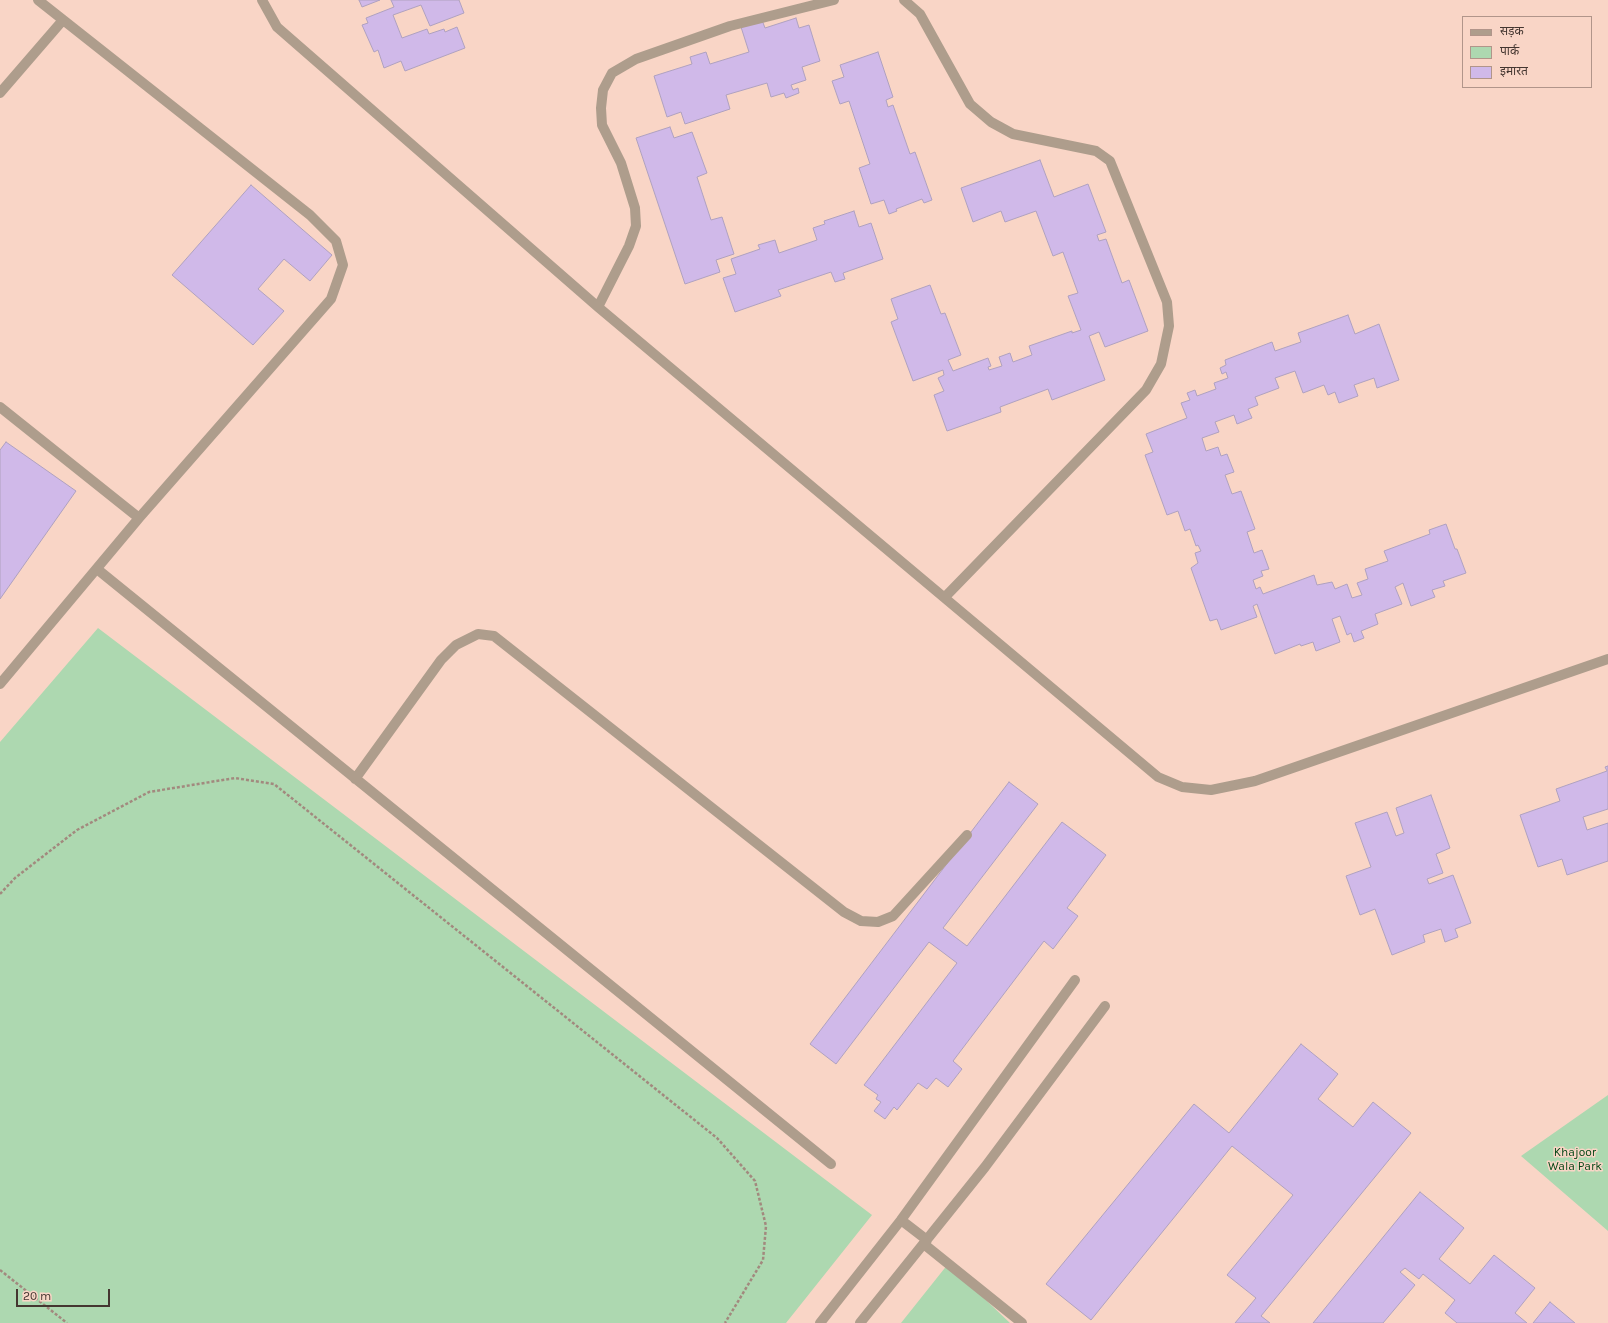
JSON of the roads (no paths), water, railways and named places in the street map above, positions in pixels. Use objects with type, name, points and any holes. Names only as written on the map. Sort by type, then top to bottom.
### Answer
[{"type":"lane","points":[[0,684],[139,518],[331,299],[344,265],[336,241],[310,215],[38,0]]},
{"type":"lane","points":[[262,0],[277,27],[598,307],[1158,777],[1182,787],[1211,790],[1255,782],[1608,660]]},
{"type":"lane","points":[[598,307],[629,246],[636,226],[635,208],[621,163],[602,125],[600,108],[603,90],[612,73],[636,59],[730,26],[834,0]]},
{"type":"lane","points":[[904,0],[920,14],[970,104],[991,122],[1013,134],[1096,151],[1110,161],[1167,302],[1169,326],[1162,364],[1146,390],[945,597]]},
{"type":"lane","points":[[0,94],[63,20]]},
{"type":"lane","points":[[0,407],[139,518]]},
{"type":"lane","points":[[96,569],[831,1164]]},
{"type":"lane","points":[[355,779],[441,660],[456,645],[478,634],[494,636],[844,912],[861,921],[878,922],[893,916],[967,835]]},
{"type":"lane","points":[[820,1323],[901,1220],[1075,980]]},
{"type":"lane","points":[[860,1323],[985,1167],[1105,1006]]},
{"type":"lane","points":[[901,1220],[927,1240]]},
{"type":"lane","points":[[927,1240],[925,1245],[1022,1323]]},
{"type":"park label","name":"Khajoor Wala Park","points":[[1575,1160]]}]
